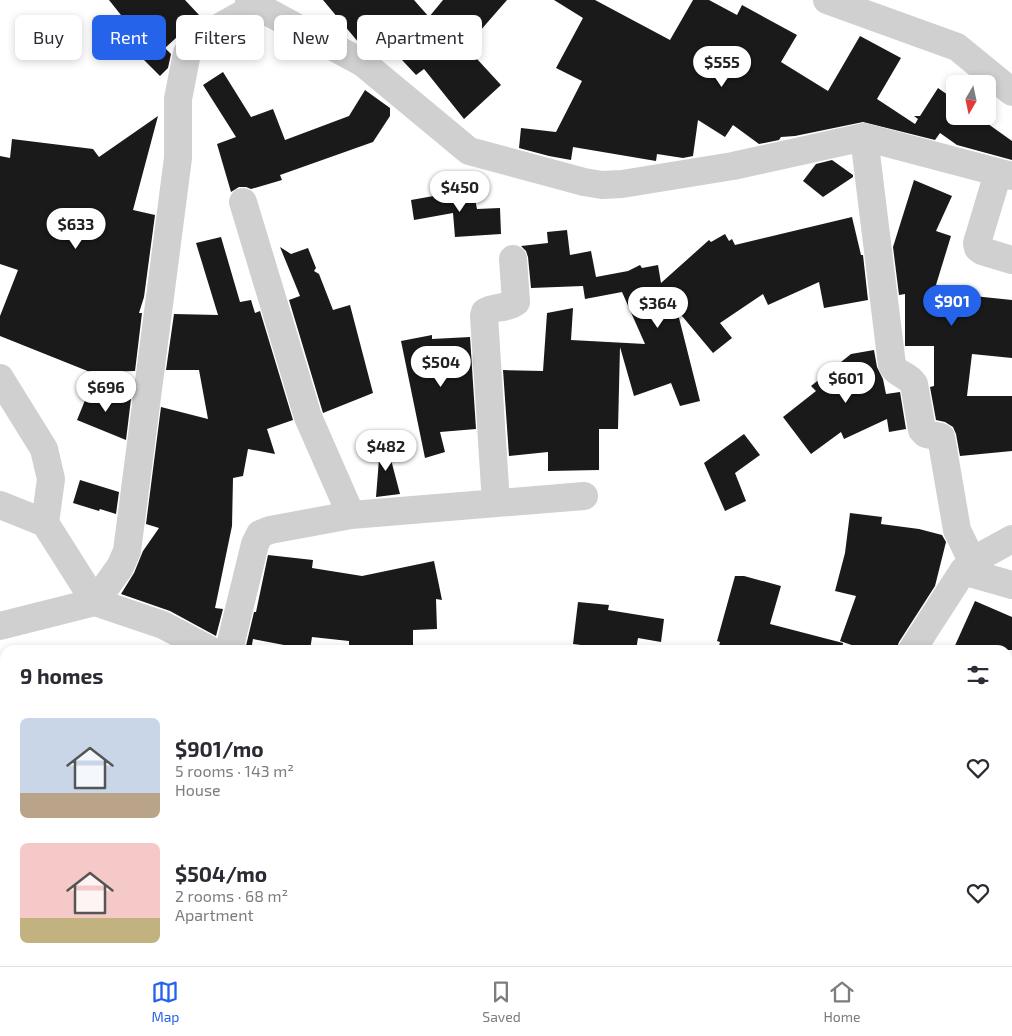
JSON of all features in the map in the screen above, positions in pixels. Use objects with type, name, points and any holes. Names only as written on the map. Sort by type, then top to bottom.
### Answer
[{"type":"street","points":[[826,0],[957,47],[1012,92]]},
{"type":"street","points":[[95,602],[120,567],[126,551],[178,158],[178,99],[187,53],[195,41],[253,3],[363,63],[469,151],[584,182],[602,185],[622,184],[733,166],[864,137],[1005,175],[977,243],[978,248],[982,251],[1012,260]]},
{"type":"street","points":[[864,137],[892,365],[894,370],[910,377],[914,384],[922,430],[926,434],[939,436],[943,441],[957,530],[968,566],[1012,585]]},
{"type":"street","points":[[243,202],[308,417],[351,515]]},
{"type":"street","points":[[496,503],[484,316],[489,309],[512,305],[516,302],[513,260]]},
{"type":"street","points":[[0,378],[44,449],[51,479],[45,523]]},
{"type":"street","points":[[230,645],[255,544],[260,534],[270,530],[351,515],[584,496]]},
{"type":"street","points":[[0,505],[45,523],[95,602]]},
{"type":"street","points":[[915,645],[968,566],[1012,540]]},
{"type":"street","points":[[0,626],[95,602],[163,624],[201,645]]},
{"type":"building","points":[[109,0],[185,0],[199,15],[176,15],[176,38],[166,47],[166,15],[121,15]]},
{"type":"building","points":[[323,0],[414,0],[427,15],[357,15],[357,41],[347,29],[347,15],[336,15]]},
{"type":"building","points":[[443,0],[507,0],[482,29],[482,15],[431,15]]},
{"type":"building","points":[[554,0],[595,0],[670,40],[693,0],[709,0],[737,15],[742,5],[797,35],[781,62],[828,91],[860,36],[901,58],[877,99],[915,124],[918,119],[914,116],[920,116],[938,88],[946,94],[946,125],[990,125],[1012,141],[1012,160],[957,145],[940,133],[935,140],[863,122],[795,136],[781,137],[779,140],[759,144],[733,125],[725,137],[698,120],[693,156],[683,158],[657,154],[656,161],[573,147],[571,160],[519,148],[521,128],[556,132],[582,81],[556,68],[583,18]]},
{"type":"building","points":[[166,49],[171,54],[168,68],[160,76],[144,60],[166,60]]},
{"type":"building","points":[[402,60],[478,60],[501,85],[464,119],[424,69],[416,75]]},
{"type":"building","points":[[223,72],[251,117],[273,109],[285,140],[349,116],[365,90],[390,108],[390,116],[373,142],[280,175],[282,180],[251,189],[239,187],[231,192],[217,144],[236,137],[203,85]]},
{"type":"building","points":[[158,116],[133,210],[155,215],[144,297],[139,313],[142,313],[135,371],[90,372],[0,336],[0,316],[18,270],[0,264],[0,156],[10,158],[12,139],[93,149],[99,157]]},
{"type":"building","points":[[832,160],[853,175],[853,177],[823,197],[803,181],[816,164]]},
{"type":"building","points":[[914,180],[952,196],[936,231],[951,236],[936,285],[965,286],[964,295],[1012,300],[1012,358],[972,354],[967,396],[1012,396],[1012,451],[960,456],[953,427],[945,422],[936,420],[930,387],[934,386],[934,346],[905,346],[905,294],[899,295],[893,247]]},
{"type":"building","points":[[473,189],[477,209],[500,208],[501,234],[455,237],[453,213],[414,220],[411,200]]},
{"type":"building","points":[[852,217],[861,255],[863,255],[868,300],[824,308],[819,282],[768,305],[763,294],[720,323],[732,338],[713,353],[677,310],[700,401],[680,406],[671,383],[634,396],[620,347],[618,429],[599,429],[599,470],[548,471],[548,452],[509,456],[503,370],[543,371],[547,313],[573,308],[571,340],[645,344],[622,292],[585,299],[583,286],[531,288],[528,257],[526,251],[521,246],[548,243],[547,232],[567,230],[570,255],[591,251],[596,277],[628,271],[640,265],[642,268],[658,265],[661,283],[709,240],[711,242],[725,234],[729,241],[732,239],[735,245]]},
{"type":"building","points":[[221,237],[240,302],[251,300],[255,313],[260,311],[293,420],[267,429],[275,454],[248,449],[243,476],[233,478],[232,526],[215,608],[223,609],[216,636],[170,611],[121,594],[134,573],[143,551],[159,528],[146,524],[161,407],[208,419],[199,370],[166,370],[174,314],[218,315],[196,243]]},
{"type":"building","points":[[280,247],[291,254],[308,248],[316,268],[314,271],[319,274],[333,310],[350,305],[373,393],[323,413],[289,300],[300,296]]},
{"type":"building","points":[[432,335],[432,339],[470,337],[476,429],[440,432],[445,452],[425,458],[401,341]]},
{"type":"building","points":[[874,350],[877,367],[883,379],[886,394],[900,392],[906,429],[889,432],[887,419],[844,439],[841,432],[811,454],[783,417],[816,391],[811,386],[851,354]]},
{"type":"building","points":[[90,388],[131,399],[126,440],[77,420]]},
{"type":"building","points":[[384,433],[400,494],[376,497],[381,434]]},
{"type":"building","points":[[744,434],[760,455],[735,473],[746,501],[725,511],[704,463]]},
{"type":"building","points":[[80,480],[119,492],[116,514],[73,503]]},
{"type":"building","points":[[850,513],[882,517],[881,524],[919,529],[942,535],[946,542],[935,586],[898,645],[852,645],[840,641],[856,596],[835,591],[845,553]]},
{"type":"building","points":[[268,555],[313,560],[312,568],[362,576],[434,561],[442,600],[436,599],[437,629],[413,630],[413,645],[349,645],[349,641],[312,637],[311,645],[284,645],[253,639],[252,645],[246,645],[254,612],[256,612]]},
{"type":"building","points":[[735,576],[744,576],[781,586],[770,624],[843,643],[843,645],[719,645],[720,642],[717,641]]},
{"type":"building","points":[[975,601],[1012,617],[1012,645],[955,645]]},
{"type":"building","points":[[578,602],[609,605],[608,610],[664,619],[661,642],[638,638],[637,645],[573,644]]}]
